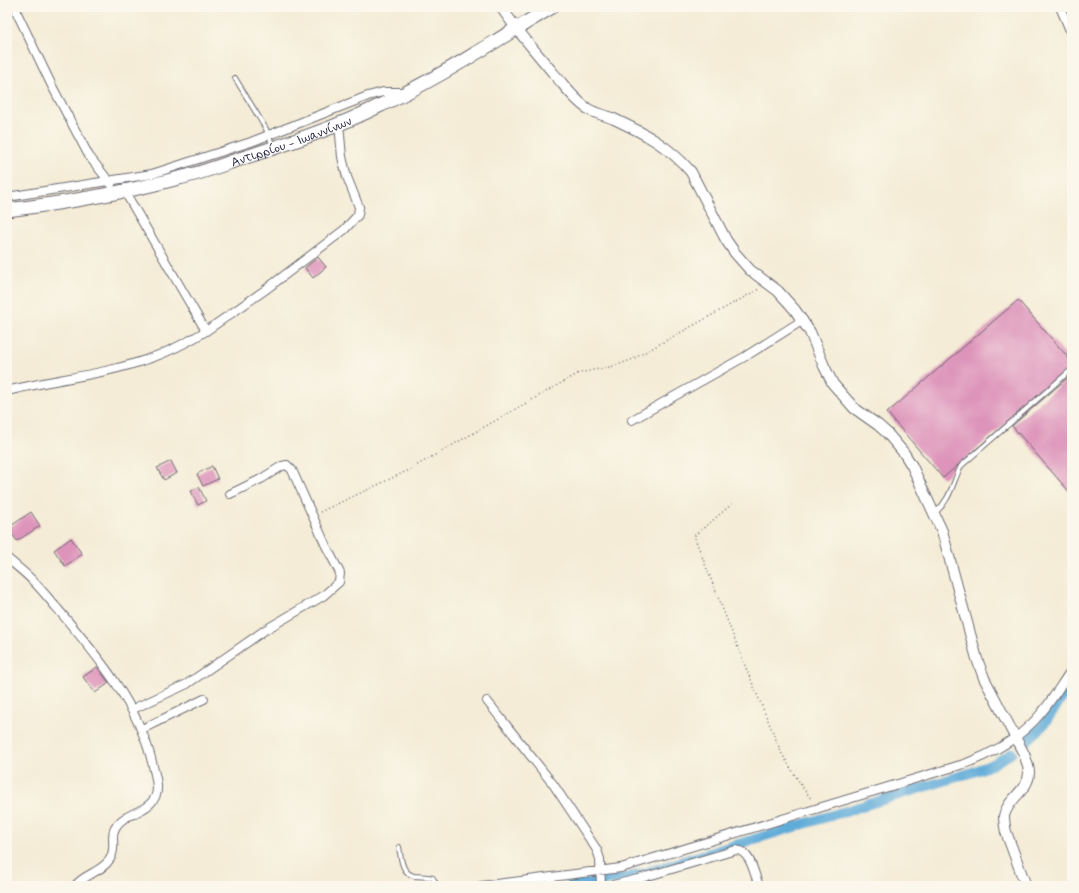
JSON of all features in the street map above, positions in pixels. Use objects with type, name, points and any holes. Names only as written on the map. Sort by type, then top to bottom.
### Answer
[{"type":"main road","name":"Αντιρρίου - Ιωαννίνων","points":[[7,210],[90,199],[209,170],[339,124],[382,105],[473,56],[552,7]]},
{"type":"street","points":[[17,7],[17,13],[89,156],[108,181],[122,192],[206,331]]},
{"type":"street","points":[[501,7],[516,28],[577,100],[597,113],[637,129],[663,145],[678,157],[691,172],[726,240],[735,253],[750,270],[783,296],[803,320],[810,332],[833,384],[854,408],[878,425],[896,442],[912,466],[934,513],[947,547],[980,668],[1024,754],[1028,766],[1030,774],[1027,782],[1008,807],[1004,815],[1006,832],[1026,886]]},
{"type":"street","points":[[1060,7],[1072,35]]},
{"type":"street","points":[[7,197],[152,174],[269,135],[368,96],[383,92],[408,91]]},
{"type":"street","points":[[7,391],[60,381],[147,360],[175,348],[206,331],[265,290],[344,230],[358,215],[359,207],[347,177],[343,161],[339,124]]},
{"type":"street","points":[[632,420],[746,356],[803,320]]},
{"type":"street","points":[[133,710],[187,684],[265,630],[323,596],[339,582],[340,573],[332,559],[292,470],[288,465],[282,466],[261,479],[230,494]]},
{"type":"street","points":[[7,558],[35,583],[98,658],[133,710],[142,729],[154,771],[157,790],[155,797],[148,805],[126,817],[116,826],[113,832],[113,848],[111,857],[103,866],[81,880],[75,886]]},
{"type":"street","points":[[480,886],[621,868],[967,763],[990,754],[1016,738],[1030,726],[1043,711],[1072,668]]},
{"type":"street","points":[[142,729],[204,699]]},
{"type":"street","points":[[487,701],[553,784],[583,827],[597,850],[600,859],[602,870],[601,886]]},
{"type":"street","points":[[609,886],[736,850],[743,851],[748,857],[759,886]]},
{"type":"lane","points":[[235,78],[269,135],[273,148]]},
{"type":"lane","points":[[934,513],[943,506],[947,500],[961,466],[1072,369]]},
{"type":"lane","points":[[399,847],[402,862],[407,872],[414,876],[433,878],[437,886]]},
{"type":"path","points":[[312,516],[407,471],[579,373],[614,366],[631,360],[756,292],[767,283]]},
{"type":"path","points":[[732,504],[694,536],[782,754],[803,788],[818,808]]},
{"type":"building","points":[[318,257],[326,267],[313,278],[305,268]]},
{"type":"building","points":[[1018,300],[1072,362],[1072,366],[943,478],[887,413]]},
{"type":"building","points":[[1072,374],[1072,495],[1012,426]]},
{"type":"building","points":[[171,461],[177,473],[164,480],[157,468]]},
{"type":"building","points":[[212,466],[218,479],[203,486],[197,474]]},
{"type":"building","points":[[199,487],[206,501],[198,505],[191,491]]},
{"type":"building","points":[[31,512],[40,526],[17,541],[8,528]]},
{"type":"building","points":[[71,538],[82,554],[65,566],[54,550]]},
{"type":"building","points":[[97,667],[109,683],[95,693],[83,677]]},
{"type":"waterway","points":[[1022,745],[1041,728],[1072,684]]},
{"type":"waterway","points":[[604,881],[626,878],[644,873],[973,772],[993,764],[1012,753]]},
{"type":"waterway","points":[[569,886],[593,883]]}]
